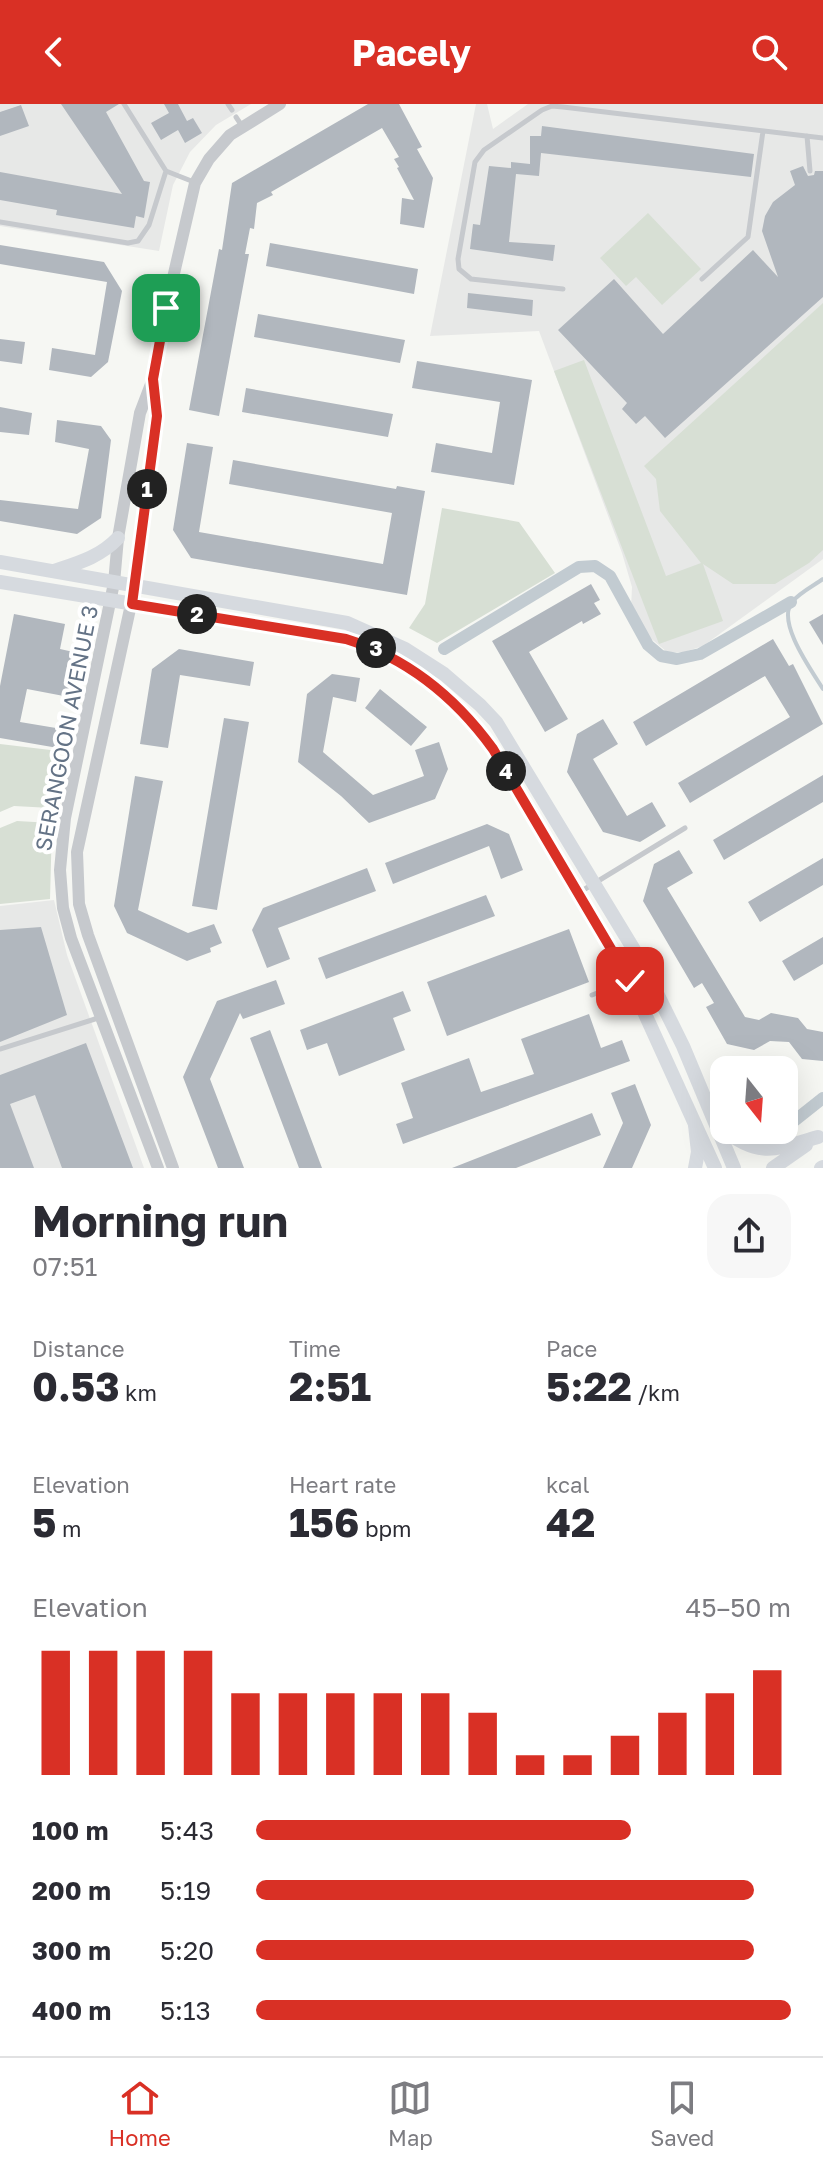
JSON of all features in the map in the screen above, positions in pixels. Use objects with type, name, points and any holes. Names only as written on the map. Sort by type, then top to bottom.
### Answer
[{"type":"main road","points":[[50,572],[88,560],[109,548],[118,538]]},
{"type":"main road","points":[[710,1108],[648,974],[496,722],[444,674],[384,637],[347,623],[6,563],[4,582],[346,639],[376,648],[438,688],[479,731],[630,981],[715,1168]]},
{"type":"main road","points":[[695,1125],[698,1152],[695,1168]]},
{"type":"main road","points":[[798,1142],[820,1135]]},
{"type":"main road","points":[[773,1168],[820,1135]]},
{"type":"main road","points":[[725,1144],[734,1168]]},
{"type":"main road","points":[[747,1144],[758,1150],[792,1144]]},
{"type":"street","name":"SERANGOON AVENUE 3","points":[[158,1168],[63,908],[60,870],[65,818],[114,583],[118,538],[140,413],[153,379],[195,183],[209,159],[240,122],[280,104]]},
{"type":"street","name":"SERANGOON AVENUE 3","points":[[153,379],[157,416],[135,586],[82,821],[76,873],[79,904],[88,935],[173,1168]]},
{"type":"lane","points":[[124,104],[166,171],[195,183]]},
{"type":"lane","points":[[563,289],[471,279],[459,269],[458,259],[475,162],[484,150],[542,110],[552,106],[823,138]]},
{"type":"lane","points":[[702,279],[748,237],[763,131]]},
{"type":"lane","points":[[807,136],[810,171]]},
{"type":"lane","points":[[0,222],[128,243],[138,241],[149,225],[166,171]]},
{"type":"lane","points":[[579,893],[685,828]]},
{"type":"lane","points":[[592,995],[648,974]]},
{"type":"lane","points":[[0,1049],[101,1017]]},
{"type":"shaded area","points":[[0,104],[251,104],[216,125],[190,152],[173,185],[159,251],[0,226]]},
{"type":"shaded area","points":[[476,104],[487,104],[493,129],[528,104],[823,104],[823,559],[703,646],[684,652],[667,652],[648,636],[631,608],[632,587],[622,553],[539,331],[430,336]]},
{"type":"shaded area","points":[[648,213],[701,269],[662,305],[636,277],[626,286],[600,258]]},
{"type":"shaded area","points":[[823,303],[823,550],[809,563],[775,584],[733,584],[703,564],[723,621],[659,644],[554,371],[584,360],[666,576],[701,563],[660,511],[656,479],[644,466]]},
{"type":"shaded area","points":[[442,508],[519,522],[555,573],[437,643],[409,628],[425,604]]},
{"type":"shaded area","points":[[0,744],[59,751],[51,808],[14,806],[0,812]]},
{"type":"shaded area","points":[[17,821],[52,823],[50,899],[0,904],[0,828]]},
{"type":"shaded area","points":[[54,900],[67,955],[144,1168],[0,1168],[0,906]]},
{"type":"building","points":[[61,104],[119,104],[106,112],[144,181],[150,182],[144,218],[136,216],[134,228],[56,215],[57,210],[0,200],[0,172],[122,194]]},
{"type":"building","points":[[164,104],[178,104],[187,121],[193,118],[202,133],[185,143],[178,130],[161,140],[151,123],[169,113]]},
{"type":"building","points":[[368,104],[399,104],[422,147],[417,149],[433,178],[424,228],[400,224],[402,198],[414,200],[397,168],[394,159],[399,157],[382,128],[271,192],[273,195],[257,203],[254,229],[250,228],[245,254],[249,254],[219,416],[189,410],[219,249],[222,250],[232,183]]},
{"type":"building","points":[[21,105],[29,126],[0,136],[0,112]]},
{"type":"building","points":[[542,126],[754,154],[751,177],[541,153],[539,176],[516,174],[509,242],[555,245],[553,261],[470,249],[473,224],[480,225],[489,166],[511,168],[511,162],[530,164],[530,136],[541,136]]},
{"type":"building","points":[[803,166],[808,176],[814,175],[815,171],[823,171],[823,297],[665,438],[645,416],[636,424],[622,409],[627,403],[558,330],[614,279],[663,334],[753,250],[778,277],[762,231],[765,216],[773,202],[795,185],[790,171]]},
{"type":"building","points":[[270,243],[418,269],[414,294],[266,266]]},
{"type":"building","points":[[0,245],[104,262],[122,291],[108,362],[91,377],[49,370],[52,348],[95,355],[107,282],[0,264]]},
{"type":"building","points":[[468,293],[533,300],[532,316],[467,308]]},
{"type":"building","points":[[258,314],[405,340],[400,363],[254,337]]},
{"type":"building","points":[[0,339],[25,342],[22,364],[0,361]]},
{"type":"building","points":[[417,361],[532,380],[514,485],[431,472],[436,443],[492,453],[500,402],[412,388]]},
{"type":"building","points":[[246,388],[393,414],[388,437],[242,412]]},
{"type":"building","points":[[0,407],[32,413],[29,435],[0,432]]},
{"type":"building","points":[[57,420],[101,426],[111,440],[101,518],[77,534],[0,521],[0,500],[78,509],[89,449],[55,442]]},
{"type":"building","points":[[187,443],[213,447],[199,532],[383,564],[392,513],[229,484],[233,460],[396,489],[397,486],[425,491],[407,595],[191,558],[173,530]]},
{"type":"building","points":[[591,584],[600,600],[594,603],[601,614],[583,624],[582,621],[529,652],[568,719],[545,732],[492,641]]},
{"type":"building","points":[[14,614],[65,624],[60,649],[78,653],[69,697],[27,689],[20,722],[62,729],[58,748],[0,738],[0,686]]},
{"type":"building","points":[[823,614],[823,645],[809,622]]},
{"type":"building","points":[[773,639],[789,666],[793,664],[823,724],[690,803],[678,783],[790,717],[765,676],[646,746],[633,722]]},
{"type":"building","points":[[179,649],[254,662],[250,686],[180,675],[168,748],[140,744],[152,669]]},
{"type":"building","points":[[332,674],[360,678],[356,702],[333,697],[323,752],[373,795],[424,776],[415,750],[439,742],[448,769],[435,799],[369,823],[298,762],[307,694]]},
{"type":"building","points":[[380,689],[427,727],[411,746],[365,708]]},
{"type":"building","points":[[224,718],[249,722],[217,910],[192,906]]},
{"type":"building","points":[[603,719],[618,744],[593,759],[627,816],[652,802],[666,826],[640,842],[603,832],[567,772],[577,734]]},
{"type":"building","points":[[823,775],[823,802],[724,860],[713,840]]},
{"type":"building","points":[[135,776],[163,781],[138,910],[188,933],[214,924],[222,943],[210,948],[211,952],[187,961],[127,933],[114,906]]},
{"type":"building","points":[[487,824],[509,834],[523,870],[501,879],[489,846],[393,884],[385,863]]},
{"type":"building","points":[[679,850],[693,873],[667,888],[745,1017],[759,1020],[771,1013],[798,1018],[807,1029],[823,1032],[823,1061],[802,1059],[789,1042],[770,1041],[754,1050],[727,1044],[706,1007],[714,1003],[702,983],[694,988],[643,901],[654,864]]},
{"type":"building","points":[[823,858],[823,885],[760,922],[748,902]]},
{"type":"building","points":[[367,868],[376,891],[278,928],[290,959],[267,968],[252,930],[263,908]]},
{"type":"building","points":[[486,895],[495,916],[326,979],[318,958]]},
{"type":"building","points":[[41,927],[67,1015],[0,1042],[0,930]]},
{"type":"building","points":[[569,929],[589,982],[447,1036],[427,982]]},
{"type":"building","points":[[823,937],[823,964],[794,981],[782,961]]},
{"type":"building","points":[[276,980],[285,1004],[243,1019],[240,1013],[210,1079],[244,1168],[218,1168],[183,1077],[217,1001]]},
{"type":"building","points":[[403,991],[411,1011],[393,1018],[405,1050],[339,1076],[327,1043],[307,1050],[300,1030]]},
{"type":"building","points":[[589,1014],[601,1048],[622,1040],[630,1061],[403,1144],[396,1124],[413,1118],[401,1083],[469,1058],[481,1092],[534,1074],[521,1039]]},
{"type":"building","points":[[270,1030],[322,1168],[299,1168],[250,1038]]},
{"type":"building","points":[[86,1043],[133,1168],[62,1168],[35,1095],[10,1104],[34,1168],[0,1168],[0,1075]]},
{"type":"building","points":[[635,1084],[651,1125],[632,1168],[603,1168],[623,1123],[611,1093]]},
{"type":"building","points":[[592,1113],[601,1135],[516,1168],[452,1168]]},
{"type":"waterway","points":[[444,649],[579,567],[595,566],[610,576],[648,645],[661,656],[677,659],[700,654],[791,602]]},
{"type":"waterway","points":[[823,579],[795,599],[788,611],[797,646],[823,689]]},
{"type":"waterway","points":[[798,1118],[823,1098]]},
{"type":"route","points":[[166,308],[153,379],[157,416],[132,604],[346,639],[376,648],[438,688],[474,724],[493,749],[630,981]]}]
